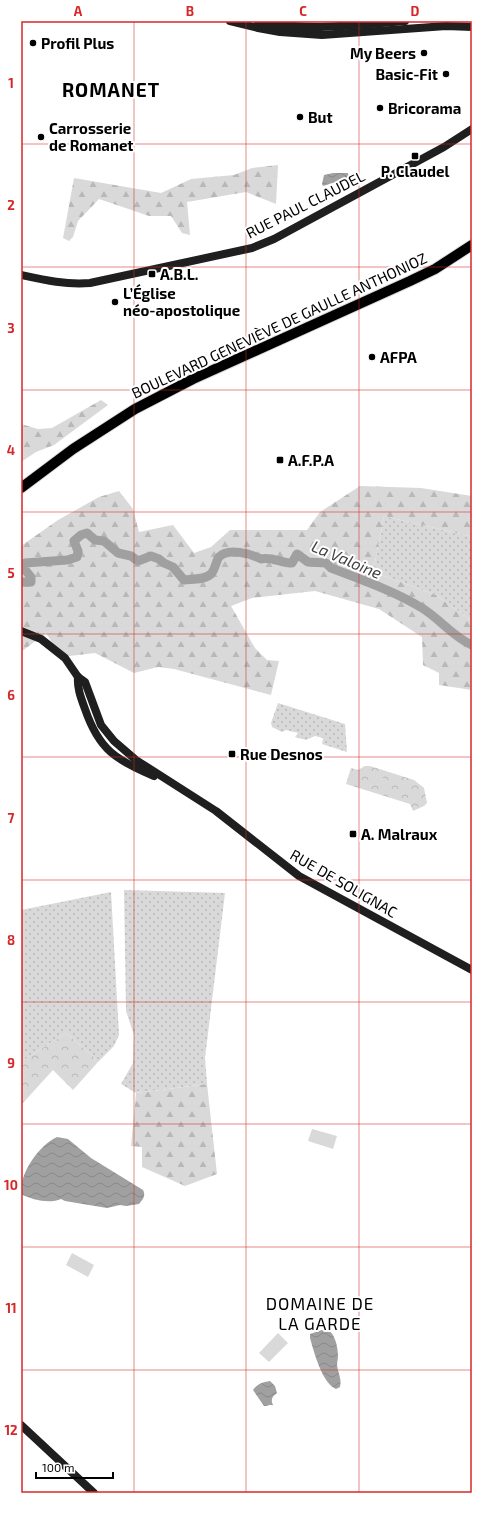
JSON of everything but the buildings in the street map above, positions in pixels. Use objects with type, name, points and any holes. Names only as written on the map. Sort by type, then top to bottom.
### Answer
[{"type":"main road","name":"BOULEVARD GENEVIÈVE DE GAULLE ANTHONIOZ","points":[[21,480],[65,448],[132,404],[189,374],[407,278],[430,266],[472,240]]},
{"type":"main road","name":"BOULEVARD GENEVIÈVE DE GAULLE ANTHONIOZ","points":[[21,488],[73,449],[135,409],[193,379],[435,269],[472,245]]},
{"type":"street","points":[[230,21],[269,30],[322,35],[446,26],[472,27]]},
{"type":"street","points":[[258,21],[299,27],[338,27],[405,21]]},
{"type":"street","name":"RUE PAUL CLAUDEL","points":[[21,275],[58,283],[90,283],[252,248],[274,239],[444,147],[472,129]]},
{"type":"street","name":"RUE DE SOLIGNAC","points":[[21,631],[41,639],[65,658],[78,676],[85,682],[101,725],[114,741],[136,760],[222,816],[299,876],[472,970]]},
{"type":"street","points":[[21,1425],[94,1493]]},
{"type":"green space","points":[[278,165],[276,204],[246,192],[187,202],[190,235],[182,233],[171,216],[149,216],[99,199],[78,221],[73,237],[69,241],[63,238],[74,178],[161,193],[191,179],[234,175],[252,168]]},
{"type":"green space","points":[[101,400],[108,405],[54,445],[36,452],[21,462],[21,424],[38,429],[52,428]]},
{"type":"green space","points":[[360,486],[421,488],[472,496],[472,538],[469,536],[384,516],[373,572],[436,595],[472,621],[472,690],[439,685],[439,673],[423,665],[422,637],[379,609],[315,591],[252,598],[231,606],[255,648],[267,660],[279,661],[271,695],[174,669],[158,667],[134,673],[95,653],[61,657],[46,633],[21,652],[21,546],[58,520],[99,497],[119,491],[133,509],[139,532],[173,525],[194,553],[211,547],[230,530],[307,530],[320,512]]},
{"type":"green space","points":[[384,516],[469,536],[472,538],[472,621],[436,595],[373,572]]},
{"type":"green space","points":[[278,703],[345,724],[347,752],[322,744],[323,738],[315,736],[306,740],[295,737],[298,733],[286,730],[282,732],[272,727],[271,723]]},
{"type":"green space","points":[[365,766],[370,766],[414,780],[424,788],[427,803],[413,811],[410,804],[346,784],[351,768],[358,770]]},
{"type":"green space","points":[[367,770],[386,779],[384,784],[362,773]]},
{"type":"green space","points":[[124,890],[225,893],[205,1058],[207,1084],[136,1093],[121,1084],[133,1063],[134,1035],[126,1011]]},
{"type":"green space","points":[[111,892],[119,1035],[114,1046],[97,1063],[93,1056],[66,1033],[21,1062],[21,910]]},
{"type":"green space","points":[[66,1033],[93,1056],[97,1063],[73,1090],[53,1070],[21,1105],[21,1062]]},
{"type":"green space","points":[[207,1084],[217,1174],[185,1186],[142,1167],[142,1147],[131,1146],[136,1093]]},
{"type":"green space","points":[[312,1129],[337,1136],[333,1149],[308,1141]]},
{"type":"green space","points":[[72,1253],[94,1265],[88,1277],[66,1265]]},
{"type":"green space","points":[[278,1333],[288,1343],[269,1362],[259,1353]]},
{"type":"water","points":[[333,173],[348,173],[349,178],[323,186],[324,175]]},
{"type":"water","points":[[57,1137],[68,1139],[91,1158],[143,1190],[144,1196],[142,1201],[139,1204],[126,1206],[120,1205],[107,1208],[61,1199],[41,1201],[21,1194],[23,1178],[37,1153],[50,1141]]},
{"type":"water","points":[[325,1329],[334,1336],[337,1348],[337,1365],[340,1387],[336,1389],[331,1386],[323,1374],[316,1359],[310,1338],[310,1334]]},
{"type":"water","points":[[270,1381],[275,1386],[277,1393],[272,1398],[273,1405],[264,1406],[253,1390],[256,1386]]},
{"type":"waterway","name":"La Valoine","points":[[21,582],[31,582],[31,577],[22,566],[25,563],[67,560],[77,557],[78,551],[74,541],[81,535],[87,533],[95,540],[104,541],[118,553],[131,556],[138,561],[151,556],[159,559],[173,567],[184,580],[198,579],[208,576],[211,574],[219,557],[228,552],[240,552],[261,559],[269,558],[292,563],[297,554],[308,562],[326,563],[331,568],[400,596],[429,612],[465,642],[472,645]]},
{"type":"place","name":"Profil Plus","points":[[33,43]]},
{"type":"place","name":"My Beers","points":[[424,53]]},
{"type":"place","name":"Basic-Fit","points":[[446,74]]},
{"type":"place","name":"Bricorama","points":[[380,108]]},
{"type":"place","name":"But","points":[[300,117]]},
{"type":"place","name":"Carrosserie de Romanet","points":[[41,137]]},
{"type":"place","name":"P. Claudel","points":[[415,156]]},
{"type":"place","name":"A.B.L.","points":[[152,274]]},
{"type":"place","name":"L’Église néo-apostolique","points":[[115,302]]},
{"type":"place","name":"AFPA","points":[[372,357]]},
{"type":"place","name":"A.F.P.A","points":[[280,460]]},
{"type":"place","name":"Rue Desnos","points":[[232,754]]},
{"type":"place","name":"A. Malraux","points":[[353,834]]},
{"type":"district","name":"ROMANET","points":[[111,89]]},
{"type":"district","name":"DOMAINE DE LA GARDE","points":[[320,1313]]}]
